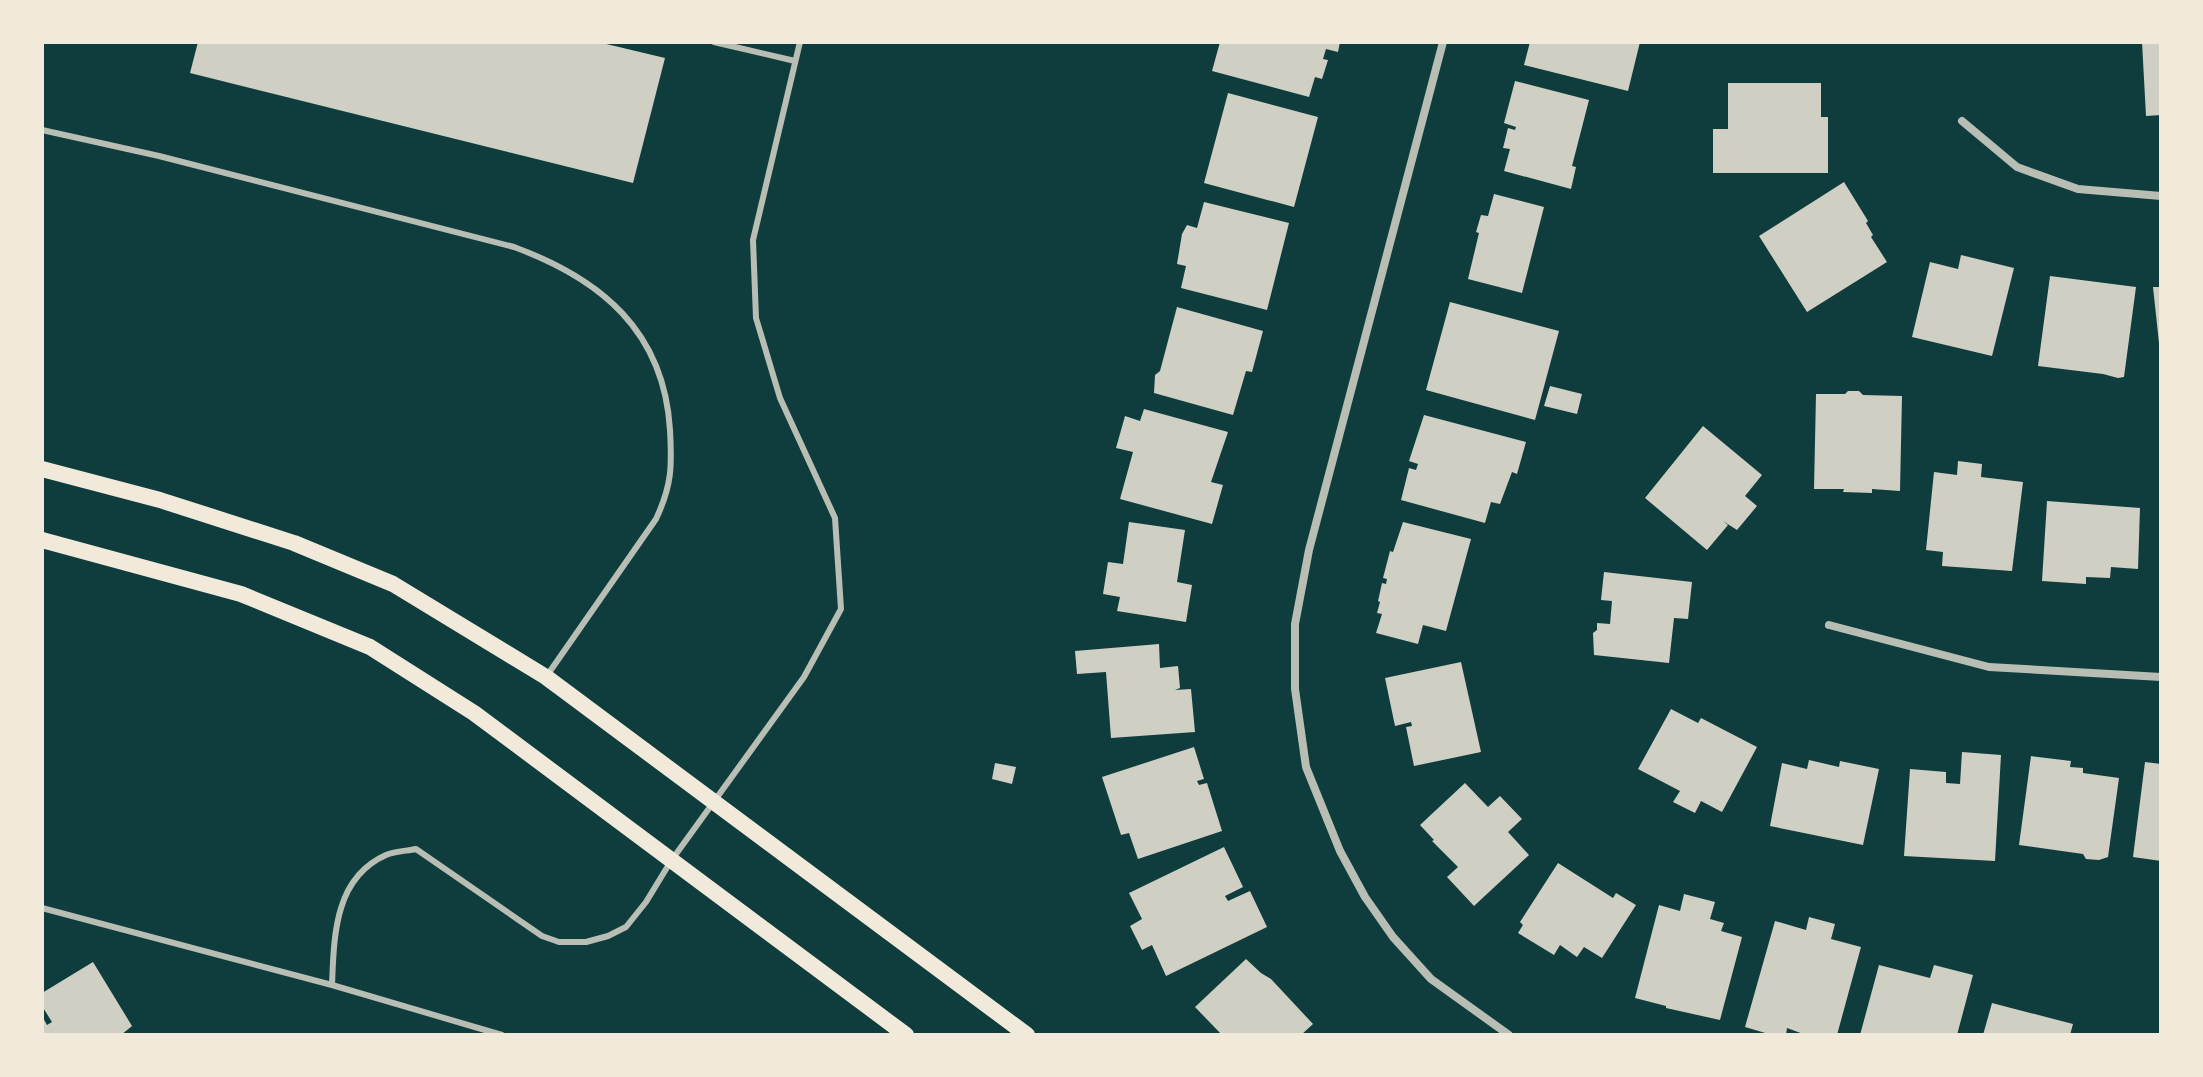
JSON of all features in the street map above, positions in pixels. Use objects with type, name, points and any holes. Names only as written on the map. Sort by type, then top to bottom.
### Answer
[{"type":"main road","points":[[42,469],[160,500],[294,543],[393,584],[546,677],[1027,1035]]},
{"type":"main road","points":[[42,540],[241,594],[370,647],[474,713],[906,1035]]},
{"type":"street","points":[[1443,42],[1309,550],[1295,624],[1295,689],[1306,767],[1340,851],[1365,897],[1393,937],[1431,979],[1509,1035]]},
{"type":"street","points":[[1962,121],[2017,167],[2078,189],[2161,196]]},
{"type":"street","points":[[1829,625],[1989,667],[2161,677]]},
{"type":"lane","points":[[714,42],[795,61]]},
{"type":"lane","points":[[332,985],[336,925],[351,882],[387,855],[416,849],[542,936],[559,942],[586,942],[626,927],[804,677],[841,609],[835,518],[780,398],[756,318],[753,240],[800,42]]},
{"type":"lane","points":[[42,130],[159,156],[514,247],[552,261],[588,281],[633,325],[653,358],[665,391],[673,471],[668,495],[656,519],[546,677]]},
{"type":"lane","points":[[42,908],[332,985],[502,1035]]},
{"type":"building","points":[[198,42],[598,42],[665,58],[633,183],[190,73]]},
{"type":"building","points":[[1220,42],[1340,42],[1338,52],[1326,49],[1323,59],[1328,60],[1322,79],[1315,77],[1309,97],[1212,71]]},
{"type":"building","points":[[1530,42],[1640,42],[1628,91],[1524,65]]},
{"type":"building","points":[[2142,42],[2161,42],[2161,115],[2146,116]]},
{"type":"building","points":[[1515,81],[1589,100],[1572,166],[1576,167],[1571,189],[1504,171],[1510,149],[1503,148],[1508,128],[1515,130],[1516,127],[1504,123]]},
{"type":"building","points":[[1728,83],[1821,83],[1821,117],[1828,117],[1828,173],[1713,173],[1713,129],[1728,129]]},
{"type":"building","points":[[1228,93],[1318,117],[1294,207],[1204,183]]},
{"type":"building","points":[[1844,182],[1868,221],[1871,237],[1887,262],[1807,312],[1759,236]]},
{"type":"building","points":[[1494,194],[1544,207],[1522,293],[1468,279],[1481,215],[1488,216]]},
{"type":"building","points":[[1204,202],[1289,223],[1267,310],[1181,288],[1186,266],[1177,264],[1182,234],[1187,225],[1197,228]]},
{"type":"building","points":[[1961,255],[2014,268],[1992,356],[1912,337],[1930,262],[1958,269]]},
{"type":"building","points":[[2050,276],[2136,287],[2124,377],[2038,366]]},
{"type":"building","points":[[2153,287],[2161,287],[2161,343],[2159,343]]},
{"type":"building","points":[[1450,302],[1559,331],[1535,420],[1426,390]]},
{"type":"building","points":[[1177,307],[1263,331],[1252,372],[1246,371],[1233,415],[1154,393],[1155,375],[1160,371]]},
{"type":"building","points":[[1550,386],[1582,394],[1577,414],[1544,406]]},
{"type":"building","points":[[1859,391],[1863,395],[1902,396],[1900,491],[1872,489],[1872,493],[1814,489],[1816,394],[1845,394]]},
{"type":"building","points":[[1144,409],[1228,432],[1211,482],[1223,485],[1212,524],[1120,499],[1133,452],[1116,448],[1125,416],[1140,421]]},
{"type":"building","points":[[1424,415],[1526,442],[1517,474],[1512,472],[1500,504],[1491,502],[1485,523],[1401,500],[1409,468],[1416,470],[1418,464],[1409,461]]},
{"type":"building","points":[[1703,426],[1762,475],[1745,496],[1757,506],[1737,530],[1723,521],[1728,525],[1707,550],[1645,498]]},
{"type":"building","points":[[1958,461],[1982,464],[1981,477],[2023,482],[2012,571],[1942,566],[1943,552],[1926,550],[1934,472],[1957,475]]},
{"type":"building","points":[[2047,501],[2140,508],[2138,569],[2111,567],[2110,578],[2086,577],[2086,584],[2042,581]]},
{"type":"building","points":[[1129,522],[1185,530],[1177,582],[1192,585],[1186,622],[1117,611],[1120,597],[1103,594],[1108,562],[1123,564]]},
{"type":"building","points":[[1403,522],[1471,539],[1446,631],[1423,625],[1418,644],[1376,633],[1382,614],[1377,613],[1378,601],[1382,583],[1386,584],[1387,579],[1383,578],[1390,551],[1393,552]]},
{"type":"building","points":[[1604,572],[1692,582],[1688,619],[1674,618],[1669,663],[1594,655],[1593,633],[1597,630],[1597,623],[1610,624],[1612,601],[1601,600]]},
{"type":"building","points":[[1159,644],[1160,668],[1178,666],[1180,688],[1175,690],[1191,689],[1195,732],[1111,738],[1106,672],[1077,674],[1075,651]]},
{"type":"building","points":[[1461,662],[1481,752],[1414,766],[1406,727],[1412,726],[1411,722],[1395,726],[1385,678]]},
{"type":"building","points":[[1671,709],[1698,723],[1701,718],[1757,747],[1722,812],[1701,801],[1695,813],[1673,802],[1680,791],[1638,769]]},
{"type":"building","points":[[1194,747],[1204,779],[1197,781],[1199,785],[1207,783],[1222,831],[1138,859],[1129,833],[1121,835],[1102,777]]},
{"type":"building","points":[[1962,752],[2001,755],[1995,861],[1904,856],[1910,769],[1946,772],[1946,783],[1960,784]]},
{"type":"building","points":[[2031,756],[2071,761],[2070,767],[2083,768],[2083,773],[2119,778],[2108,857],[2086,859],[2083,854],[2019,845]]},
{"type":"building","points":[[1809,760],[1839,767],[1840,761],[1879,769],[1863,845],[1770,826],[1782,763],[1807,769]]},
{"type":"building","points":[[2145,762],[2161,764],[2161,861],[2133,857]]},
{"type":"building","points":[[995,763],[1016,767],[1012,784],[992,779]]},
{"type":"building","points":[[1465,783],[1488,807],[1500,796],[1522,819],[1508,832],[1529,855],[1474,906],[1447,877],[1458,867],[1420,825]]},
{"type":"building","points":[[1224,847],[1243,887],[1225,896],[1228,901],[1250,891],[1267,927],[1166,976],[1152,945],[1142,950],[1130,926],[1142,919],[1129,893]]},
{"type":"building","points":[[1558,863],[1613,898],[1616,893],[1636,905],[1602,958],[1584,947],[1577,957],[1560,945],[1554,955],[1518,933],[1523,925],[1520,922]]},
{"type":"building","points":[[1684,894],[1715,902],[1710,919],[1724,923],[1721,931],[1742,937],[1720,1020],[1635,998],[1659,905],[1680,911]]},
{"type":"building","points":[[1809,917],[1835,924],[1831,939],[1861,947],[1837,1035],[1806,1035],[1787,1028],[1786,1035],[1772,1035],[1745,1027],[1775,921],[1806,930]]},
{"type":"building","points":[[1246,959],[1271,979],[1313,1024],[1301,1035],[1222,1035],[1195,1007]]},
{"type":"building","points":[[93,962],[132,1026],[121,1035],[42,1035],[42,1016],[47,1025],[52,1022],[42,1006],[42,993]]},
{"type":"building","points":[[1879,965],[1930,978],[1934,965],[1973,975],[1957,1035],[1860,1035]]},
{"type":"building","points":[[1992,1003],[2073,1024],[2070,1035],[1983,1035]]}]
